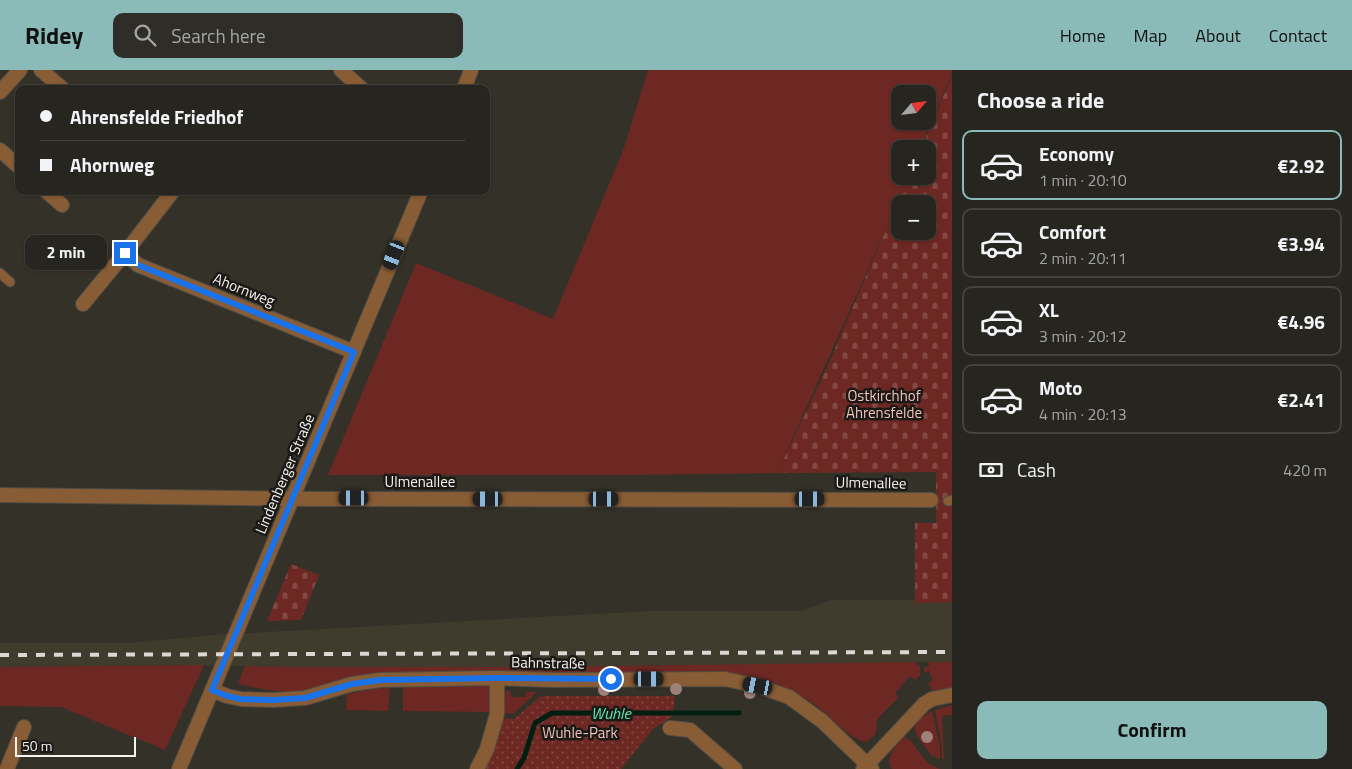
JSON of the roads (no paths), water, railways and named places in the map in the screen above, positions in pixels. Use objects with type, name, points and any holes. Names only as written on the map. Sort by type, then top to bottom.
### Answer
[{"type":"street","points":[[0,92],[20,70]]},
{"type":"street","points":[[42,70],[59,85]]},
{"type":"street","points":[[341,70],[358,85]]},
{"type":"street","points":[[465,85],[471,70]]},
{"type":"street","points":[[0,150],[15,163]]},
{"type":"street","points":[[51,195],[62,205]]},
{"type":"street","points":[[83,304],[170,195]]},
{"type":"street","name":"Lindenberger Straße","points":[[179,769],[420,195]]},
{"type":"street","name":"Ahornweg","points":[[125,253],[138,265],[354,352]]},
{"type":"street","name":"Ulmenallee","points":[[0,495],[931,500]]},
{"type":"street","points":[[477,769],[486,749],[497,714],[496,678]]},
{"type":"street","name":"Bahnstraße","points":[[212,690],[240,699],[273,700],[305,698],[352,684],[380,680],[496,678],[554,680],[725,679],[758,686],[789,697],[822,721],[868,767],[924,704],[932,699],[952,695]]},
{"type":"street","points":[[7,769],[24,727]]},
{"type":"street","points":[[670,728],[690,730],[735,769]]},
{"type":"lane","points":[[0,273],[10,282]]},
{"type":"waterway","name":"Wuhle","points":[[517,769],[524,758],[535,723],[552,713],[739,713]]},
{"type":"railway","points":[[0,655],[952,652]]},
{"type":"park label","name":"Ostkirchhof Ahrensfelde","points":[[884,404]]},
{"type":"park label","name":"Wuhle-Park","points":[[580,733]]}]
